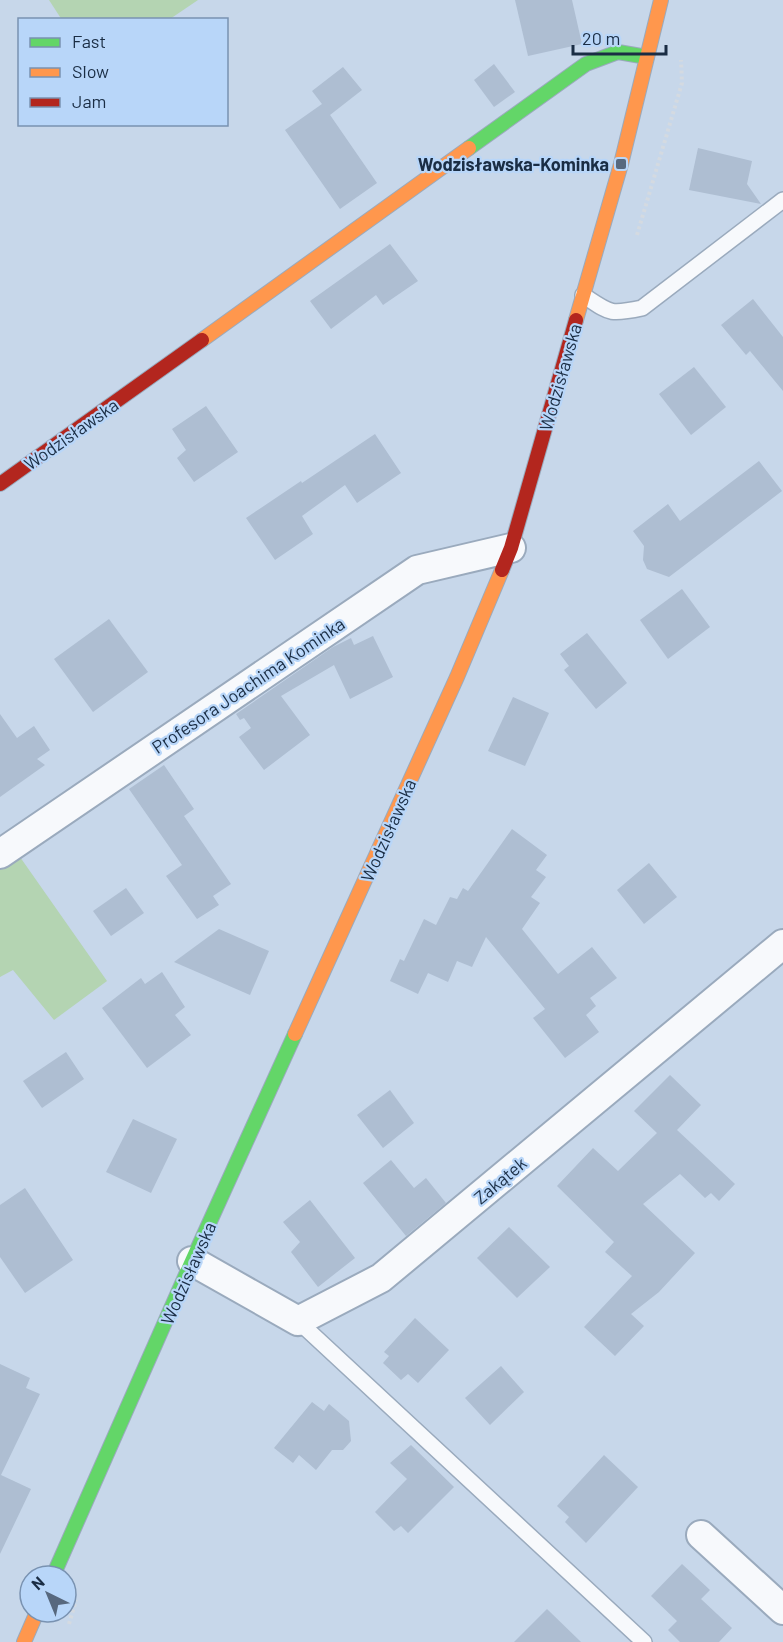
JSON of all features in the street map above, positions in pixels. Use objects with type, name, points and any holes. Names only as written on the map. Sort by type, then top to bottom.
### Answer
[{"type":"main road","name":"Wodzisławska","points":[[58,1564],[192,1262],[452,688],[511,548],[621,164],[661,0]]},
{"type":"main road","name":"Wodzisławska","points":[[0,484],[586,64],[618,52],[647,57]]},
{"type":"main road","points":[[24,1642],[32,1624]]},
{"type":"street","name":"Profesora Joachima Kominka","points":[[0,854],[417,570],[511,548]]},
{"type":"street","name":"Zakątek","points":[[298,1321],[381,1278],[783,944]]},
{"type":"street","points":[[192,1262],[298,1321]]},
{"type":"street","points":[[701,1534],[783,1610]]},
{"type":"lane","points":[[583,295],[608,312],[642,308],[783,201]]},
{"type":"lane","points":[[298,1321],[644,1642]]},
{"type":"green space","points":[[49,0],[198,0],[171,18],[61,18]]},
{"type":"green space","points":[[20,857],[107,981],[54,1020],[13,970],[0,977],[0,869]]},
{"type":"building","points":[[515,0],[572,0],[582,44],[528,56]]},
{"type":"building","points":[[494,64],[515,92],[494,107],[474,80]]},
{"type":"building","points":[[343,67],[362,90],[330,115],[377,183],[340,209],[285,130],[322,104],[312,91]]},
{"type":"building","points":[[698,148],[752,161],[747,184],[761,204],[689,190]]},
{"type":"building","points":[[390,244],[418,281],[383,305],[376,295],[331,329],[310,301]]},
{"type":"building","points":[[753,299],[783,337],[783,391],[750,351],[746,355],[721,325]]},
{"type":"building","points":[[694,367],[726,407],[691,435],[659,394]]},
{"type":"building","points":[[206,406],[238,452],[194,482],[177,458],[186,450],[172,429]]},
{"type":"building","points":[[375,434],[401,473],[357,503],[345,485],[302,516],[313,534],[275,560],[246,518]]},
{"type":"building","points":[[759,461],[782,491],[669,577],[647,569],[643,560],[644,546],[633,531],[668,504],[680,521]]},
{"type":"building","points":[[682,589],[710,627],[668,659],[640,620]]},
{"type":"building","points":[[109,619],[148,672],[93,712],[54,659]]},
{"type":"building","points":[[587,633],[627,683],[596,709],[564,670],[569,666],[560,654]]},
{"type":"building","points":[[373,636],[393,677],[350,699],[334,665],[281,696],[310,735],[264,770],[239,737],[251,728],[244,718],[240,720],[236,714],[333,647],[351,638],[354,645]]},
{"type":"building","points":[[513,697],[549,713],[525,766],[488,751]]},
{"type":"building","points":[[0,714],[17,738],[34,726],[50,750],[37,759],[45,765],[0,797]]},
{"type":"building","points":[[164,765],[194,809],[184,816],[231,884],[213,896],[219,905],[197,919],[166,876],[182,865],[129,789]]},
{"type":"building","points":[[512,829],[547,855],[536,870],[546,877],[531,897],[540,903],[522,929],[558,974],[592,947],[617,978],[590,998],[596,1006],[586,1015],[599,1032],[565,1058],[533,1018],[545,1009],[486,937],[472,967],[457,961],[448,982],[428,973],[418,994],[390,981],[400,959],[404,961],[424,919],[436,925],[450,897],[457,899],[463,888],[468,891]]},
{"type":"building","points":[[649,863],[677,897],[644,924],[617,890]]},
{"type":"building","points":[[126,888],[144,913],[111,936],[93,911]]},
{"type":"building","points":[[219,929],[269,951],[250,995],[174,962]]},
{"type":"building","points":[[162,972],[185,1007],[175,1015],[191,1035],[147,1068],[102,1008],[141,978],[145,984]]},
{"type":"building","points":[[66,1052],[84,1079],[42,1108],[23,1081]]},
{"type":"building","points":[[670,1075],[701,1105],[677,1130],[735,1184],[719,1201],[711,1193],[705,1198],[680,1174],[643,1204],[695,1253],[659,1292],[631,1314],[644,1326],[615,1356],[584,1327],[632,1276],[605,1252],[614,1242],[557,1186],[593,1148],[618,1171],[657,1133],[634,1111]]},
{"type":"building","points":[[390,1090],[414,1123],[383,1148],[357,1115]]},
{"type":"building","points":[[133,1119],[177,1139],[151,1193],[106,1172]]},
{"type":"building","points":[[391,1160],[414,1188],[426,1178],[446,1203],[406,1236],[363,1183]]},
{"type":"building","points":[[25,1188],[73,1260],[25,1293],[0,1257],[0,1205]]},
{"type":"building","points":[[310,1200],[355,1258],[318,1287],[291,1252],[300,1242],[283,1222]]},
{"type":"building","points":[[509,1227],[550,1267],[517,1298],[477,1258]]},
{"type":"building","points":[[415,1318],[449,1350],[418,1383],[408,1374],[401,1380],[383,1363],[389,1356],[384,1352]]},
{"type":"building","points":[[0,1364],[30,1378],[26,1388],[40,1394],[1,1475],[31,1489],[0,1554]]},
{"type":"building","points":[[501,1366],[524,1392],[490,1425],[465,1398]]},
{"type":"building","points":[[312,1402],[324,1411],[329,1404],[349,1421],[351,1441],[343,1450],[332,1450],[316,1470],[299,1455],[293,1463],[274,1448]]},
{"type":"building","points":[[411,1445],[454,1487],[408,1533],[401,1526],[394,1531],[375,1512],[407,1479],[390,1463]]},
{"type":"building","points":[[604,1455],[638,1487],[586,1543],[565,1522],[569,1517],[557,1506]]},
{"type":"building","points":[[682,1564],[710,1590],[701,1599],[732,1628],[719,1642],[680,1642],[668,1630],[677,1621],[651,1596]]},
{"type":"building","points":[[547,1609],[581,1642],[514,1642]]},
{"type":"traffic: fast","points":[[469,148],[586,64],[618,52],[647,57]]},
{"type":"traffic: fast","points":[[58,1564],[295,1034]]},
{"type":"traffic: slow","points":[[576,320],[621,164],[661,0]]},
{"type":"traffic: slow","points":[[202,340],[469,148]]},
{"type":"traffic: slow","points":[[295,1034],[457,677],[502,570]]},
{"type":"traffic: slow","points":[[24,1642],[32,1624]]},
{"type":"traffic: jam","points":[[502,570],[511,548],[576,320]]},
{"type":"traffic: jam","points":[[0,484],[202,340]]},
{"type":"place","name":"Wodzisławska-Kominka","points":[[621,164]]}]
